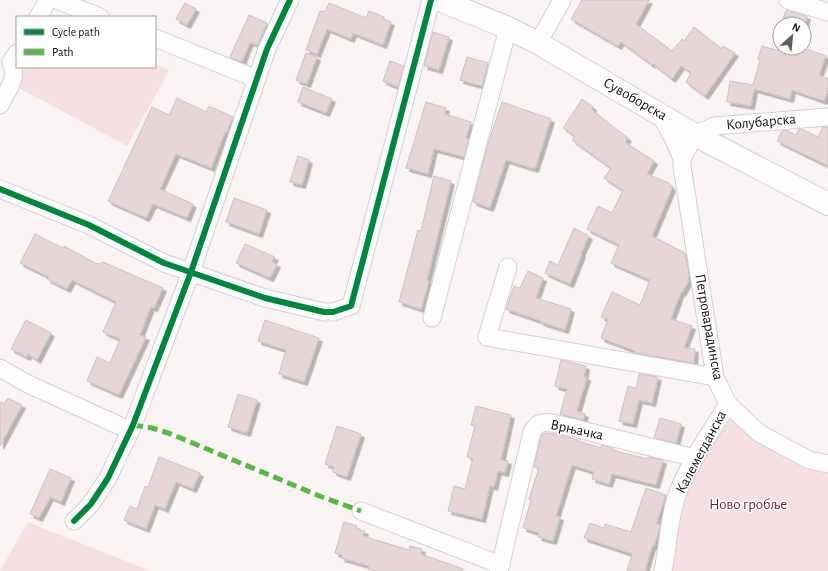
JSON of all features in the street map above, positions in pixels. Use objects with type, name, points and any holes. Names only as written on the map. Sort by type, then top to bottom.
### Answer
[{"type":"main road","name":"Сувоборска","points":[[440,0],[508,28],[538,43],[695,135],[828,204]]},
{"type":"street","points":[[39,16],[48,0]]},
{"type":"street","points":[[57,0],[97,16]]},
{"type":"street","points":[[74,521],[91,504],[108,478],[131,431],[192,272],[267,49],[290,0]]},
{"type":"street","points":[[0,189],[90,225],[164,263],[265,298],[324,312],[333,312],[351,306],[431,0]]},
{"type":"street","points":[[538,43],[562,0]]},
{"type":"street","points":[[788,0],[828,12]]},
{"type":"street","points":[[432,318],[508,28]]},
{"type":"street","points":[[156,38],[257,79]]},
{"type":"street","points":[[0,105],[14,79],[12,62],[16,55]]},
{"type":"street","name":"Петроварадинска","points":[[660,114],[682,158],[715,378],[728,404],[759,433],[809,460],[828,464]]},
{"type":"street","name":"Колубарска","points":[[695,135],[714,126],[828,117]]},
{"type":"street","points":[[682,158],[695,135]]},
{"type":"street","points":[[508,267],[487,337],[715,378]]},
{"type":"street","points":[[0,368],[26,383],[131,431]]},
{"type":"street","name":"Калемегданска","points":[[663,571],[673,508],[677,495],[694,458],[728,404]]},
{"type":"street","name":"Врњачка","points":[[500,568],[532,432],[535,427],[540,424],[546,422],[557,424],[694,458]]},
{"type":"street","points":[[361,511],[500,568]]},
{"type":"green space","points":[[156,64],[169,71],[127,146],[8,82],[17,68],[156,68]]},
{"type":"green space","name":"Ново гробље","points":[[728,404],[759,433],[828,464],[828,571],[663,571],[673,508]]},
{"type":"green space","points":[[28,522],[151,571],[0,571]]},
{"type":"building","points":[[582,0],[649,0],[636,24],[672,51],[682,39],[684,41],[694,27],[722,49],[723,46],[735,53],[705,96],[686,82],[691,72],[681,66],[672,79],[621,42],[618,46],[571,19]]},
{"type":"building","points":[[185,3],[196,9],[187,25],[176,19]]},
{"type":"building","points":[[329,3],[366,18],[369,11],[384,17],[383,19],[391,22],[383,45],[353,33],[351,39],[327,29],[317,54],[306,50],[320,11],[325,12]]},
{"type":"building","points":[[786,10],[807,16],[784,16]]},
{"type":"building","points":[[249,15],[267,23],[257,45],[250,42],[242,62],[230,57]]},
{"type":"building","points":[[433,32],[449,37],[439,70],[424,66]]},
{"type":"building","points":[[762,46],[772,49],[772,56],[812,56],[812,51],[826,56],[819,75],[828,79],[828,90],[824,101],[792,90],[790,99],[754,89],[751,106],[727,102],[730,81],[753,85],[760,60],[758,59]]},
{"type":"building","points":[[306,53],[317,57],[307,84],[296,80]]},
{"type":"building","points":[[467,57],[488,63],[482,86],[460,80]]},
{"type":"building","points":[[390,61],[404,66],[398,87],[383,81]]},
{"type":"building","points":[[303,87],[332,99],[326,113],[298,102]]},
{"type":"building","points":[[177,98],[206,112],[209,106],[233,117],[226,133],[225,132],[211,168],[176,154],[160,189],[193,204],[187,218],[153,204],[146,218],[108,201],[152,107],[169,115]]},
{"type":"building","points":[[582,99],[593,107],[592,110],[628,138],[625,142],[654,161],[647,174],[669,183],[672,188],[652,236],[685,253],[689,273],[688,282],[682,293],[681,292],[671,319],[692,326],[684,348],[695,349],[694,363],[635,353],[635,351],[601,338],[608,319],[601,317],[612,292],[640,305],[650,280],[611,263],[619,245],[587,229],[598,206],[612,213],[623,190],[604,178],[611,168],[572,140],[575,136],[563,128]]},
{"type":"building","points":[[426,102],[446,108],[445,114],[471,122],[466,138],[469,139],[464,157],[434,149],[428,174],[406,168]]},
{"type":"building","points":[[502,102],[551,119],[535,169],[506,160],[490,208],[473,202],[488,144]]},
{"type":"building","points":[[823,127],[828,127],[828,166],[777,141],[782,131],[786,130],[796,135],[799,129],[802,129],[818,137]]},
{"type":"building","points":[[298,156],[309,160],[302,185],[290,182]]},
{"type":"building","points":[[434,176],[451,181],[427,280],[429,281],[421,309],[399,302],[418,230],[421,231]]},
{"type":"building","points":[[234,198],[267,210],[259,234],[226,222]]},
{"type":"building","points":[[574,228],[589,236],[570,284],[545,273],[550,261],[558,265]]},
{"type":"building","points":[[35,234],[63,248],[64,246],[97,264],[101,264],[103,262],[163,288],[154,308],[151,307],[140,335],[146,337],[119,395],[87,381],[97,357],[110,363],[120,339],[103,332],[116,302],[72,280],[67,289],[47,279],[49,277],[20,263]]},
{"type":"building","points":[[245,244],[275,257],[272,262],[277,264],[270,278],[236,263]]},
{"type":"building","points":[[528,271],[543,278],[536,298],[571,309],[565,330],[506,309],[514,286],[520,288]]},
{"type":"building","points":[[26,320],[51,333],[37,360],[28,354],[27,357],[11,349]]},
{"type":"building","points":[[265,320],[319,338],[304,382],[279,374],[286,350],[258,341]]},
{"type":"building","points":[[561,360],[586,366],[584,377],[587,377],[577,411],[585,414],[583,420],[560,414],[567,389],[555,386]]},
{"type":"building","points":[[639,374],[658,377],[652,403],[639,400],[633,424],[619,421],[628,386],[636,388]]},
{"type":"building","points":[[238,394],[257,400],[247,433],[228,427]]},
{"type":"building","points":[[8,398],[22,405],[0,446],[0,402],[4,404]]},
{"type":"building","points":[[476,406],[511,415],[501,460],[508,461],[505,473],[498,471],[494,487],[490,486],[482,519],[448,511],[454,486],[465,489],[473,458],[467,457],[475,426],[471,425]]},
{"type":"building","points":[[660,418],[681,424],[676,443],[654,438]]},
{"type":"building","points":[[337,426],[361,434],[347,477],[333,472],[334,467],[325,464]]},
{"type":"building","points":[[544,433],[555,434],[578,440],[601,448],[602,445],[613,448],[613,450],[647,459],[648,457],[663,460],[656,485],[612,474],[609,484],[592,479],[594,472],[572,465],[556,516],[560,517],[553,541],[538,537],[539,533],[523,528],[531,500],[529,499],[539,468],[534,467],[541,436]]},
{"type":"building","points":[[159,457],[200,473],[193,489],[176,482],[165,509],[155,505],[146,529],[124,520],[130,506],[137,509],[145,486],[148,487]]},
{"type":"building","points":[[50,469],[71,478],[61,502],[50,497],[39,518],[30,514]]},
{"type":"building","points":[[646,488],[666,495],[656,524],[660,525],[659,530],[654,546],[652,546],[645,571],[627,571],[632,554],[584,538],[590,523],[604,528],[605,524],[631,532]]},
{"type":"building","points":[[344,522],[357,526],[356,529],[365,531],[363,536],[409,550],[410,546],[422,549],[421,554],[463,569],[463,571],[376,571],[368,569],[369,566],[341,558],[342,555],[335,553]]},
{"type":"marked path","points":[[133,425],[152,428],[171,434],[322,497],[361,511]]},
{"type":"cycle path","points":[[74,521],[91,504],[108,478],[133,425],[191,272],[267,49],[290,0]]},
{"type":"cycle path","points":[[0,189],[89,225],[164,263],[265,298],[324,312],[333,312],[351,306],[431,0]]}]
